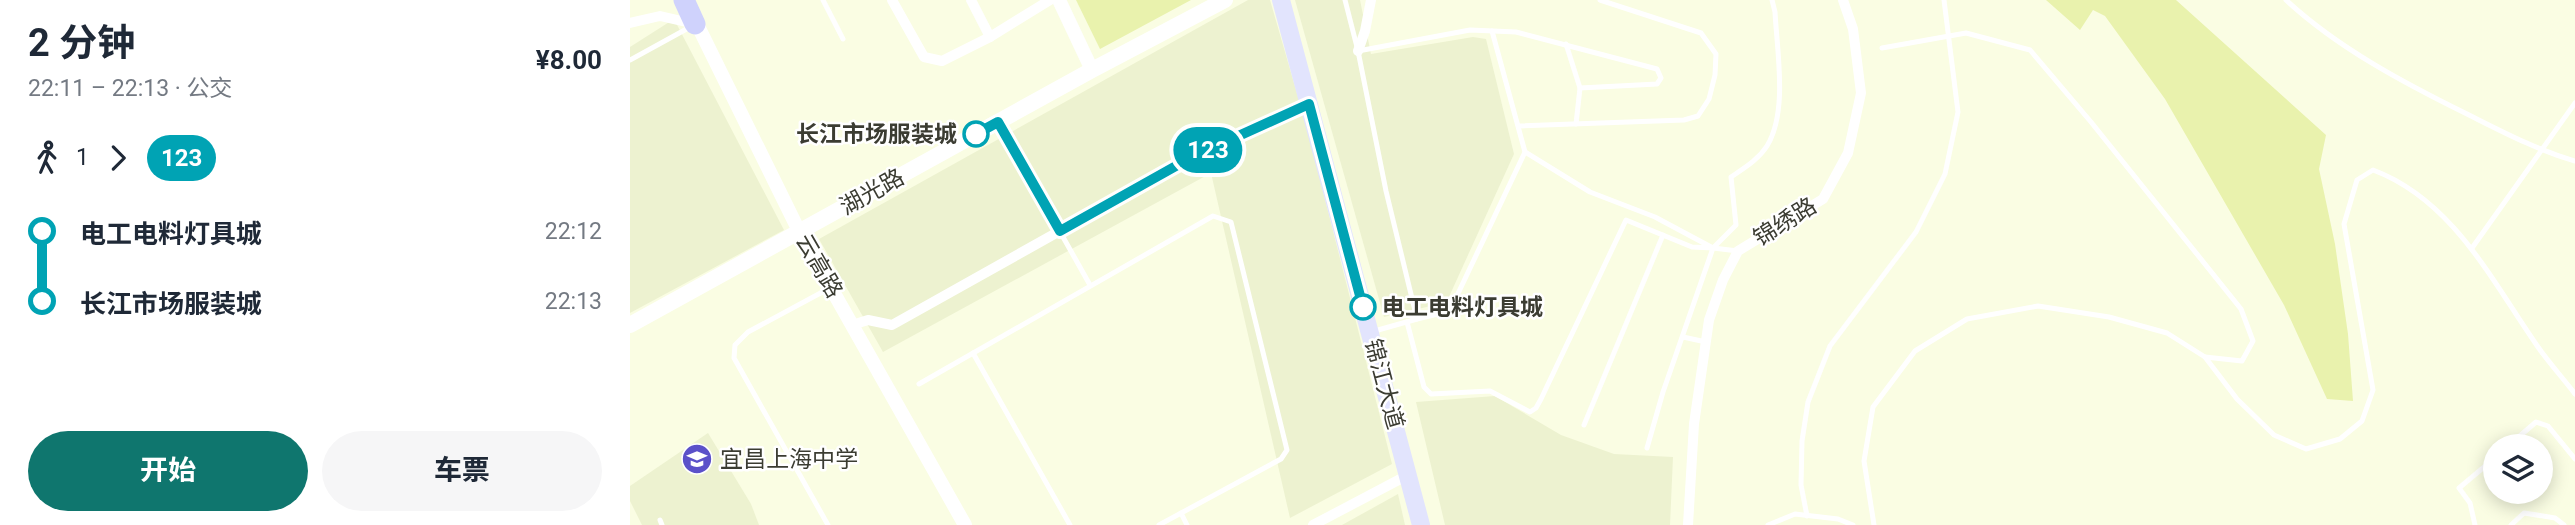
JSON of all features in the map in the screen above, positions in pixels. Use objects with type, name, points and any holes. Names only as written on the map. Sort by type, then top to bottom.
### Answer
[{"type":"highway","points":[[684,0],[695,24]]},
{"type":"main road","name":"湖光路","points":[[630,325],[1092,70],[1226,0]]},
{"type":"main road","name":"锦江大道","points":[[1281,0],[1421,525]]},
{"type":"street","name":"云高路","points":[[690,0],[695,24],[800,233],[965,525]]},
{"type":"street","points":[[892,0],[924,57],[942,61],[990,37],[1050,0]]},
{"type":"street","points":[[971,0],[990,37]]},
{"type":"street","points":[[1059,0],[1092,70]]},
{"type":"street","points":[[1359,51],[1366,32],[1371,0]]},
{"type":"street","name":"锦绣路","points":[[1688,525],[1694,424],[1709,320],[1723,280],[1738,251],[1823,199],[1849,153],[1861,93],[1853,29],[1843,0]]},
{"type":"street","points":[[630,23],[660,16],[695,24]]},
{"type":"street","points":[[852,325],[869,320],[892,325],[1192,157],[1309,104]]},
{"type":"street","points":[[1313,525],[1408,475]]},
{"type":"lane","points":[[823,0],[843,39]]},
{"type":"lane","points":[[1345,0],[1359,51],[1387,191],[1417,319]]},
{"type":"lane","points":[[1519,126],[1656,121],[1698,116],[1710,99],[1716,54],[1701,33],[1600,0]]},
{"type":"lane","points":[[1647,448],[1713,248],[1736,225],[1731,177],[1756,159],[1768,145],[1777,122],[1775,12],[1772,0]]},
{"type":"lane","points":[[1807,516],[1801,485],[1802,441],[1808,402],[1830,346],[1916,232],[1945,174],[1958,112],[1944,0]]},
{"type":"lane","points":[[2286,0],[2306,18],[2408,85],[2541,151],[2575,161]]},
{"type":"lane","points":[[630,60],[695,24]]},
{"type":"lane","points":[[1359,51],[1470,30],[1516,32],[1657,69],[1661,78],[1657,84],[1580,88]]},
{"type":"lane","points":[[1370,332],[1442,313],[1454,302],[1517,172],[1525,152],[1492,31]]},
{"type":"lane","points":[[1882,48],[1966,33],[2030,50],[2241,309],[2253,341],[2242,360],[2205,358]]},
{"type":"lane","points":[[1566,44],[1580,88],[1576,124]]},
{"type":"lane","points":[[2472,248],[2575,103]]},
{"type":"lane","points":[[998,122],[1090,285]]},
{"type":"lane","points":[[1525,152],[1590,191],[1655,216],[1713,248]]},
{"type":"lane","points":[[1874,525],[1864,461],[1873,407],[1915,351],[1967,319],[2038,306],[2109,317],[2167,333],[2205,358],[2237,399],[2274,435],[2306,449],[2340,439],[2362,421],[2373,390],[2344,223],[2357,180],[2373,170],[2396,179],[2427,201],[2472,248],[2539,349],[2575,394]]},
{"type":"lane","points":[[919,384],[1213,216],[1231,222],[1287,450],[1280,458],[1159,525]]},
{"type":"lane","points":[[1407,322],[1424,387],[1431,394],[1490,391],[1530,412],[1541,399],[1626,220],[1692,247],[1738,251]]},
{"type":"lane","points":[[1584,425],[1663,235]]},
{"type":"lane","points":[[828,525],[734,358],[735,345],[748,332],[831,288]]},
{"type":"lane","points":[[1683,337],[1706,342]]},
{"type":"lane","points":[[973,353],[1070,525]]},
{"type":"lane","points":[[2522,434],[2536,422],[2548,426],[2575,459]]},
{"type":"lane","points":[[2475,525],[2470,503],[2459,488],[2483,468]]},
{"type":"lane","points":[[1181,513],[1187,525]]},
{"type":"lane","points":[[2511,525],[2524,513],[2554,518],[2564,525]]},
{"type":"lane","points":[[1768,525],[1795,514],[1853,525]]},
{"type":"shaded area","points":[[1248,0],[1270,0],[1307,128],[1392,464],[1290,518],[1211,173],[883,352],[819,239]]},
{"type":"shaded area","points":[[1295,0],[1360,0],[1371,54],[1473,37],[1486,39],[1514,154],[1448,299],[1435,305],[1384,317]]},
{"type":"shaded area","points":[[674,19],[784,230],[630,313],[630,47]]},
{"type":"shaded area","points":[[1495,396],[1561,435],[1614,454],[1673,457],[1670,525],[1445,525],[1416,402]]},
{"type":"shaded area","name":"宜昌上海中学","points":[[708,433],[751,504],[759,525],[642,525],[630,501],[630,486]]},
{"type":"shaded area","points":[[1398,494],[1405,525],[1342,525]]},
{"type":"green space","points":[[1076,0],[1191,0],[1100,49]]},
{"type":"green space","points":[[2046,0],[2176,0],[2326,135],[2319,169],[2335,244],[2348,334],[2353,401],[2327,399],[2284,305],[2165,99],[2105,16],[2093,10],[2080,30]]},
{"type":"bus line","name":"123","points":[[976,134],[998,122],[1060,231],[1192,157],[1309,104],[1363,307]]},
{"type":"place","name":"长江市场服装城","points":[[976,134]]},
{"type":"place","name":"电工电料灯具城","points":[[1363,307]]},
{"type":"place","name":"宜昌上海中学","points":[[697,459]]}]
